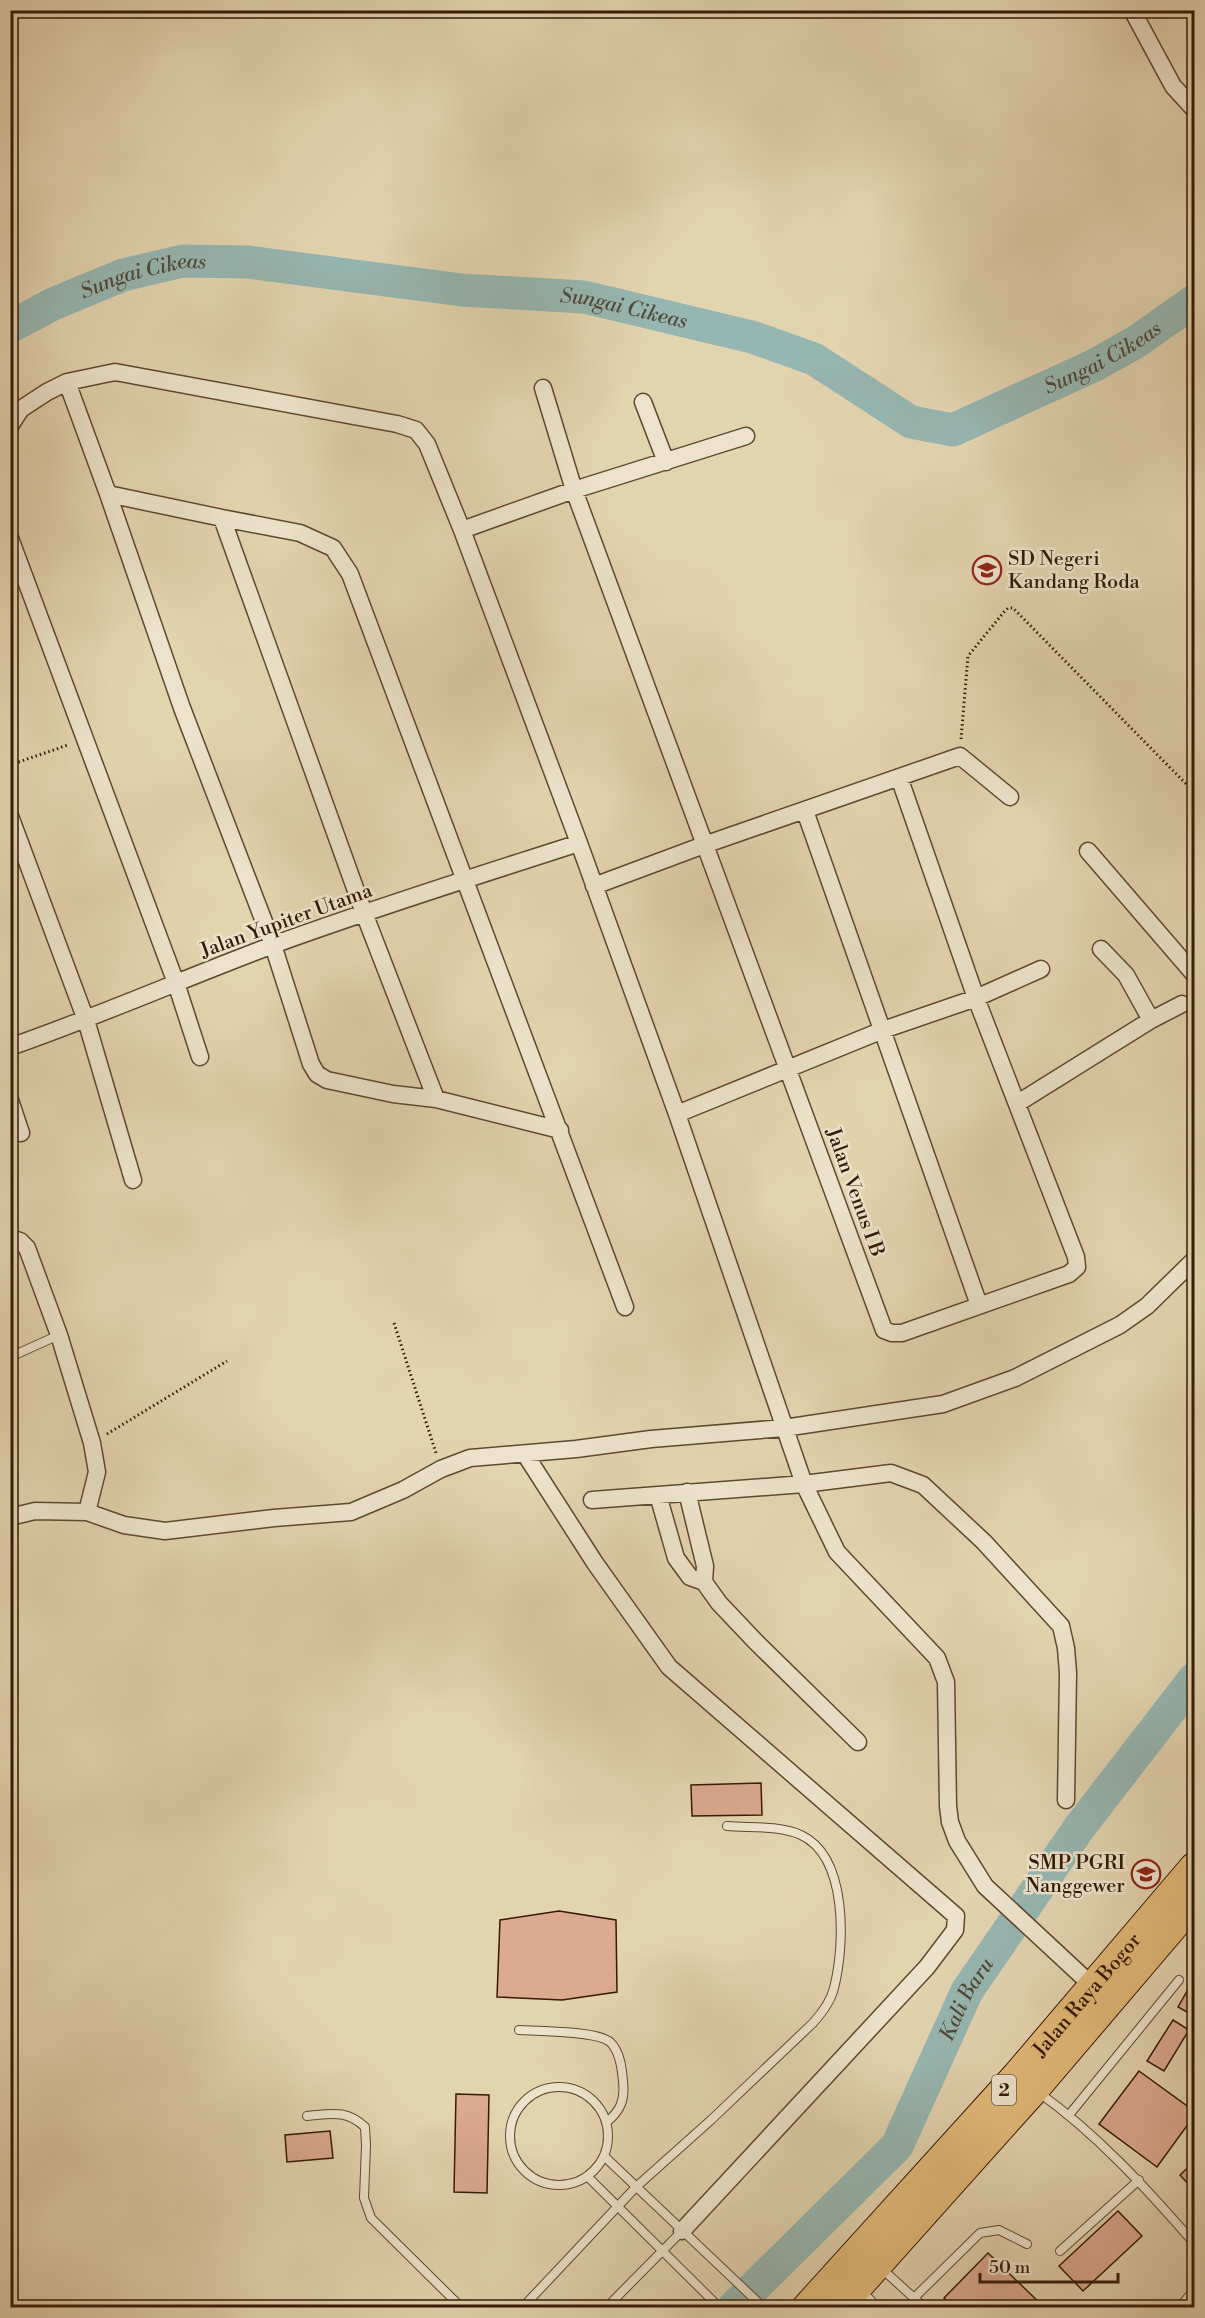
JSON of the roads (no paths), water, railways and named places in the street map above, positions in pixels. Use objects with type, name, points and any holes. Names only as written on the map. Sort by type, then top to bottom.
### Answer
[{"type":"highway","name":"Jalan Raya Bogor","points":[[807,2307],[1018,2075],[1091,1984],[1194,1868]]},
{"type":"highway","name":"Jalan Raya Bogor","points":[[847,2297],[1034,2089],[1091,1984],[1194,1900]]},
{"type":"street","points":[[1132,10],[1173,86],[1194,109]]},
{"type":"street","points":[[10,426],[21,409],[32,400],[67,382],[115,372],[397,424],[416,430],[427,444],[462,530],[579,843],[677,1114],[804,1484],[837,1552],[937,1658],[946,1682],[950,1822],[957,1841],[985,1886],[1091,1984]]},
{"type":"street","points":[[67,382],[182,708],[273,945],[310,1064],[317,1074],[327,1080],[393,1094],[436,1099],[560,1130]]},
{"type":"street","name":"Jalan Venus I B","points":[[543,388],[574,490],[884,1330],[902,1333],[979,1305]]},
{"type":"street","points":[[643,402],[666,462]]},
{"type":"street","points":[[462,530],[574,490],[746,436]]},
{"type":"street","points":[[108,494],[300,533],[333,548],[350,574],[625,1307]]},
{"type":"street","points":[[222,518],[364,913],[436,1099]]},
{"type":"street","points":[[10,538],[176,983],[200,1057]]},
{"type":"street","points":[[594,886],[704,845],[960,756],[1010,797]]},
{"type":"street","points":[[805,810],[979,1305],[1069,1274],[1077,1267],[1076,1257],[976,998],[899,777]]},
{"type":"street","points":[[10,816],[86,1020],[134,1180]]},
{"type":"street","name":"Jalan Yupiter Utama","points":[[10,1047],[86,1020],[273,945],[579,843]]},
{"type":"street","points":[[1088,851],[1194,974]]},
{"type":"street","points":[[1101,949],[1126,975],[1151,1020]]},
{"type":"street","points":[[677,1114],[883,1030],[976,998],[1041,969]]},
{"type":"street","points":[[1018,1103],[1151,1020],[1182,1004]]},
{"type":"street","points":[[10,1100],[21,1133]]},
{"type":"street","points":[[10,1238],[20,1241],[27,1248],[59,1335],[92,1443],[97,1472],[87,1512]]},
{"type":"street","points":[[10,1517],[35,1511],[87,1512],[124,1525],[165,1531],[351,1512],[403,1490],[441,1469],[470,1458],[784,1428],[943,1404],[1015,1378],[1120,1325],[1147,1305],[1194,1260]]},
{"type":"street","points":[[525,1454],[595,1563],[669,1667],[956,1916],[954,1930],[927,1967],[687,2235]]},
{"type":"street","points":[[591,1500],[804,1484],[891,1473],[923,1485],[984,1542],[1061,1626],[1068,1673],[1066,1800]]},
{"type":"street","points":[[687,1492],[705,1566],[704,1582]]},
{"type":"street","points":[[658,1495],[676,1558],[690,1577],[704,1582],[719,1603],[756,1642],[858,1742]]},
{"type":"lane","points":[[10,1358],[59,1335]]},
{"type":"lane","points":[[522,2307],[636,2187],[711,2120],[813,2023],[825,2009],[834,1989],[841,1943],[839,1898],[827,1857],[801,1834],[728,1826]]},
{"type":"lane","points":[[1069,2115],[1179,1980]]},
{"type":"lane","points":[[519,2030],[598,2035],[610,2042],[616,2050],[622,2067],[624,2088],[623,2104],[607,2122]]},
{"type":"lane","points":[[558,2086],[579,2090],[596,2103],[607,2122],[609,2140],[605,2157],[587,2176],[576,2183],[555,2186],[534,2179],[518,2165],[510,2145],[510,2124],[520,2105],[537,2091],[558,2086]]},
{"type":"lane","points":[[1034,2089],[1069,2115],[1139,2180],[1194,2243]]},
{"type":"lane","points":[[307,2116],[343,2114],[355,2118],[364,2127],[366,2145],[364,2198],[372,2218],[462,2307]]},
{"type":"lane","points":[[605,2157],[764,2307]]},
{"type":"lane","points":[[587,2176],[720,2307]]},
{"type":"lane","points":[[1060,2251],[1139,2180]]},
{"type":"lane","points":[[914,2298],[980,2233],[999,2230],[1027,2244]]},
{"type":"lane","points":[[606,2307],[662,2250],[687,2235]]},
{"type":"lane","points":[[877,2264],[925,2307]]},
{"type":"lane","points":[[1179,2307],[1194,2290]]},
{"type":"lane","points":[[847,2297],[878,2307]]},
{"type":"waterway","name":"Sungai Cikeas","points":[[10,327],[53,304],[123,275],[183,261],[248,262],[462,290],[584,297],[752,337],[814,359],[911,422],[953,430],[1095,365],[1136,342],[1194,301]]},
{"type":"waterway","name":"Kali Baru","points":[[733,2308],[897,2146],[967,1991],[1079,1828],[1194,1679]]},
{"type":"place","name":"SD Negeri Kandang Roda","points":[[987,570]]},
{"type":"place","name":"SMP PGRI Nanggewer","points":[[1146,1874]]}]
